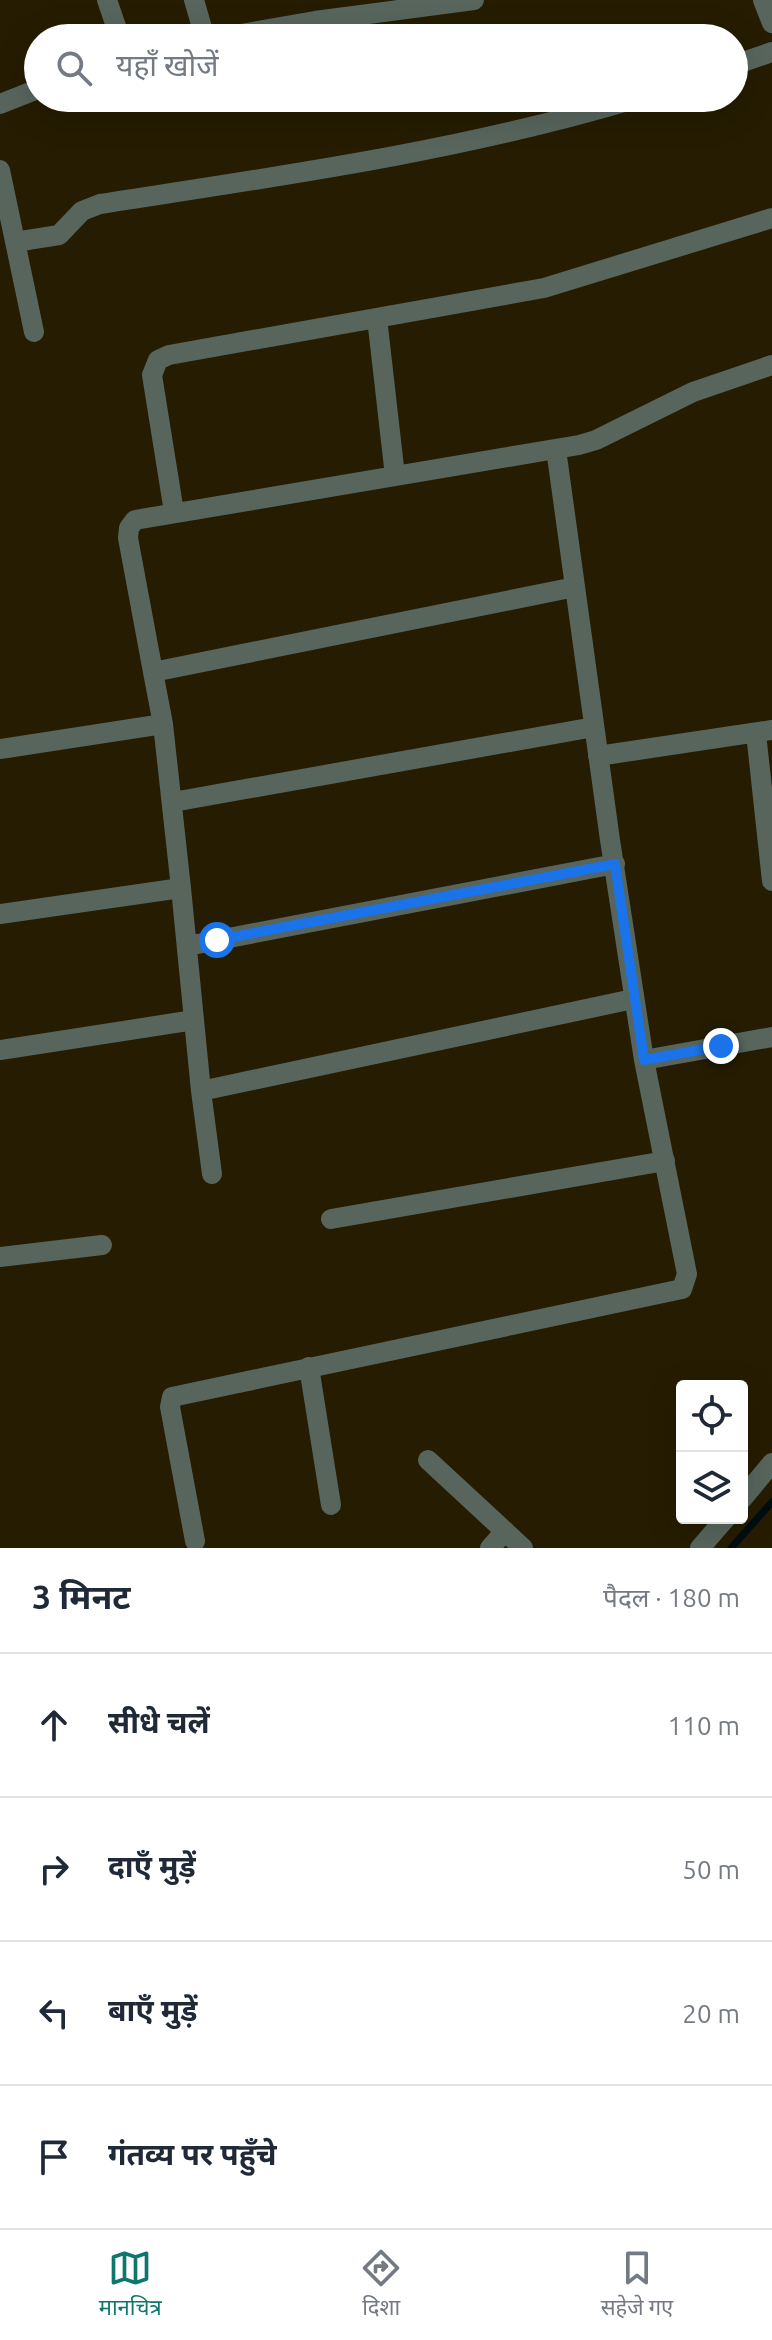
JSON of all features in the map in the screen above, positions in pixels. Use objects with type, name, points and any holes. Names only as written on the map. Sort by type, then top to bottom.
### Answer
[{"type":"street","points":[[107,0],[115,24]]},
{"type":"street","points":[[194,0],[201,24]]},
{"type":"street","points":[[311,0],[315,21]]},
{"type":"street","points":[[298,24],[440,2],[474,0]]},
{"type":"street","points":[[763,0],[772,23]]},
{"type":"street","points":[[748,60],[772,52]]},
{"type":"street","points":[[0,104],[24,95]]},
{"type":"street","points":[[15,242],[59,235],[89,206],[360,164],[592,112]]},
{"type":"street","points":[[0,170],[34,332]]},
{"type":"street","points":[[174,512],[152,375],[158,360],[169,355],[544,288],[772,218]]},
{"type":"street","points":[[377,318],[395,476]]},
{"type":"street","points":[[212,1174],[163,724],[129,528],[144,517],[596,440],[693,392],[772,365]]},
{"type":"street","points":[[195,1541],[170,1407],[172,1397],[682,1289],[687,1274],[633,999],[556,449]]},
{"type":"street","points":[[153,672],[575,587]]},
{"type":"street","points":[[0,749],[163,724]]},
{"type":"street","points":[[173,802],[594,727]]},
{"type":"street","points":[[598,756],[764,731],[772,878]]},
{"type":"street","points":[[187,946],[615,864]]},
{"type":"street","points":[[0,914],[181,888]]},
{"type":"street","points":[[201,1091],[633,999]]},
{"type":"street","points":[[0,1050],[194,1020]]},
{"type":"street","points":[[644,1060],[772,1037]]},
{"type":"street","points":[[331,1219],[665,1161]]},
{"type":"street","points":[[0,1257],[102,1245]]},
{"type":"street","points":[[309,1367],[331,1505]]},
{"type":"street","points":[[428,1460],[523,1548]]},
{"type":"street","points":[[748,1492],[772,1463]]},
{"type":"street","points":[[700,1548],[721,1524]]},
{"type":"street","points":[[490,1548],[505,1531]]},
{"type":"waterway","points":[[731,1548],[772,1502]]},
{"type":"route","points":[[217,940],[615,864],[644,1060],[721,1046]]}]
